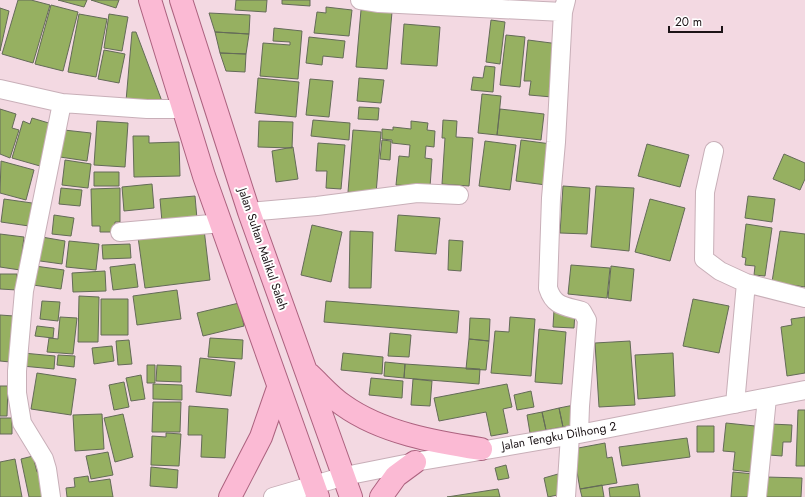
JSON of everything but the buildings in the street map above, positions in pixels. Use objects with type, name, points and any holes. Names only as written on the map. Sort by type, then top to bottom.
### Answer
[{"type":"main road","points":[[150,0],[182,109],[204,176],[222,223],[278,388],[316,491]]},
{"type":"main road","name":"Jalan Sultan Malikul Saleh","points":[[181,0],[249,212],[352,497]]},
{"type":"main road","points":[[307,372],[342,405],[369,421],[414,435],[481,449]]},
{"type":"main road","points":[[230,497],[261,436],[278,388]]},
{"type":"main road","points":[[381,497],[396,476],[415,462]]},
{"type":"street","points":[[360,0],[379,3],[564,6],[556,142],[551,198],[548,288],[554,301],[560,305],[582,311],[587,320],[580,406],[566,497]]},
{"type":"street","points":[[0,89],[62,103],[147,109],[182,109]]},
{"type":"street","points":[[51,497],[47,469],[44,460],[22,423],[17,393],[17,371],[24,291],[62,103]]},
{"type":"street","points":[[714,152],[705,192],[704,259],[720,271],[746,283],[805,298]]},
{"type":"street","points":[[249,212],[317,206],[404,194],[459,195]]},
{"type":"street","points":[[120,232],[222,223]]},
{"type":"street","points":[[735,404],[746,283]]},
{"type":"street","name":"Jalan Tengku Dilhong 2","points":[[272,497],[316,491],[345,476],[481,449],[575,435],[805,390]]},
{"type":"street","points":[[757,497],[767,398]]}]
